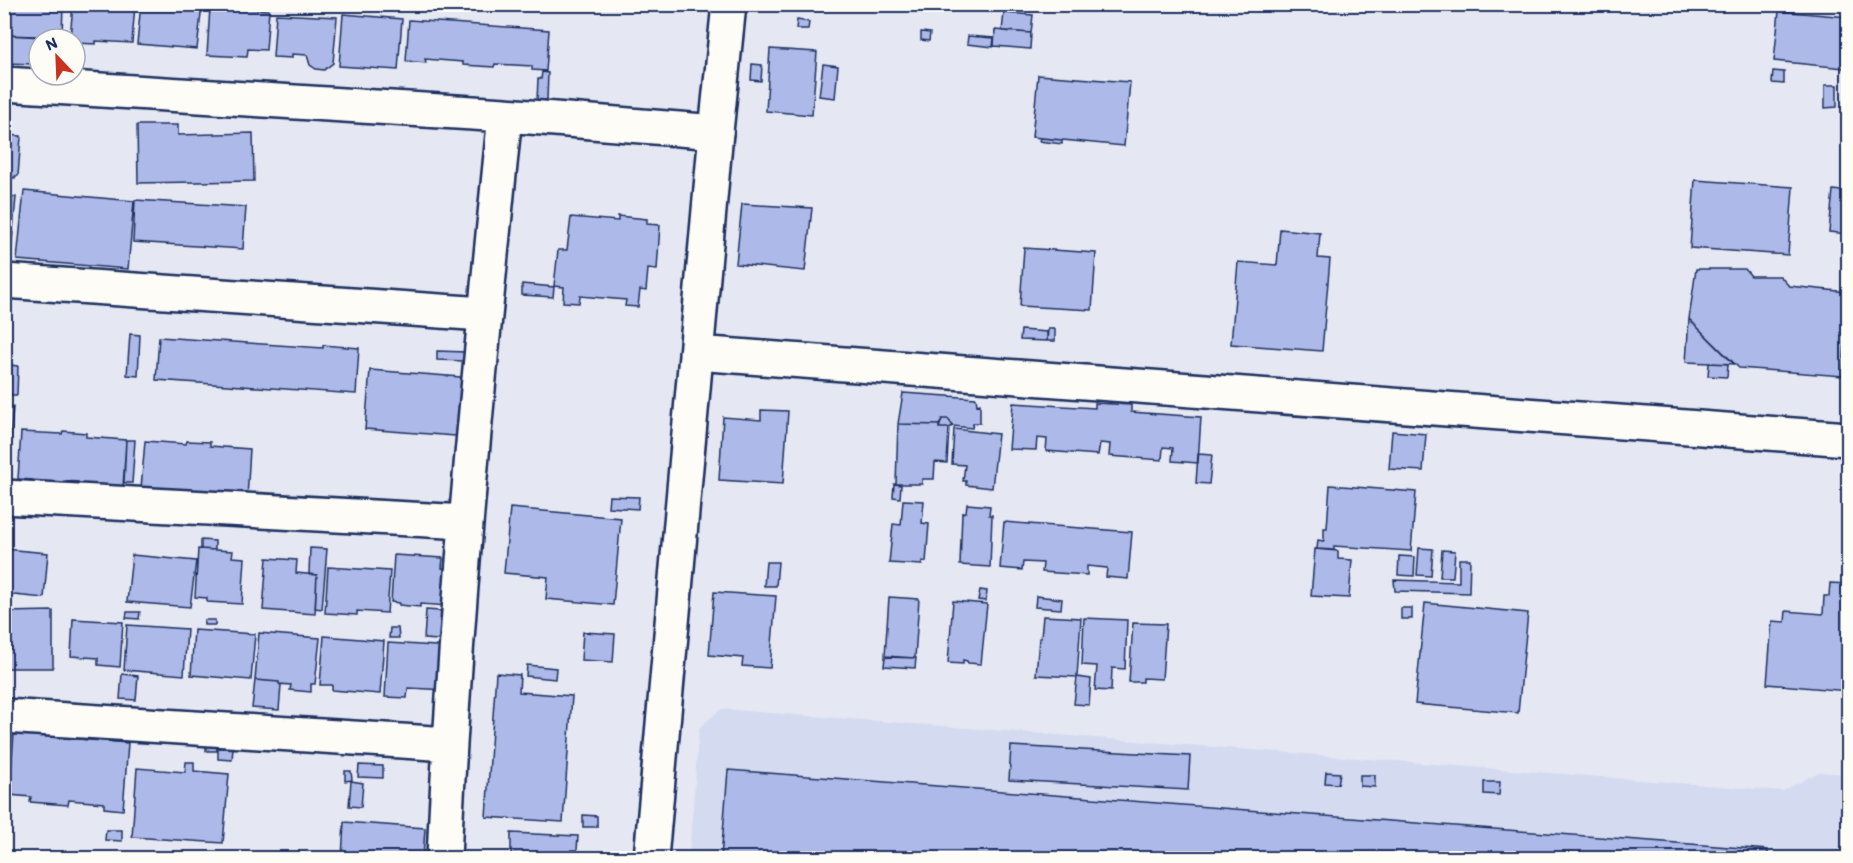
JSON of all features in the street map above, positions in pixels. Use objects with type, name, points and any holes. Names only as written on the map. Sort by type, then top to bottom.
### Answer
[{"type":"street","points":[[651,858],[729,4]]},
{"type":"street","points":[[4,84],[505,115],[716,132]]},
{"type":"street","points":[[444,858],[449,744],[466,522],[484,314],[505,115]]},
{"type":"street","points":[[4,280],[484,314]]},
{"type":"street","points":[[696,353],[1848,439]]},
{"type":"street","points":[[4,497],[466,522]]},
{"type":"street","points":[[4,716],[449,744]]},
{"type":"shaded area","points":[[721,709],[1783,791],[1819,772],[1848,774],[1848,858],[689,858],[699,728]]},
{"type":"building","points":[[7,4],[63,4],[62,27],[27,27],[27,36],[6,35]]},
{"type":"building","points":[[73,4],[135,4],[132,43],[96,41],[96,44],[87,44],[87,27],[71,27]]},
{"type":"building","points":[[141,4],[202,5],[197,49],[137,44]]},
{"type":"building","points":[[210,7],[269,10],[266,50],[248,49],[247,57],[207,55]]},
{"type":"building","points":[[1779,11],[1848,17],[1848,58],[1845,58],[1844,68],[1774,61]]},
{"type":"building","points":[[1004,13],[1033,15],[1031,33],[1002,31]]},
{"type":"building","points":[[276,14],[337,17],[333,63],[324,70],[310,65],[307,55],[292,54],[292,58],[273,57]]},
{"type":"building","points":[[343,14],[402,19],[398,70],[339,66]]},
{"type":"building","points":[[409,20],[549,30],[546,71],[532,70],[532,66],[463,65],[463,62],[425,59],[426,63],[406,61]]},
{"type":"building","points":[[797,20],[809,22],[808,29],[796,29]]},
{"type":"building","points":[[995,30],[1031,33],[1030,49],[994,46]]},
{"type":"building","points":[[921,32],[930,33],[929,41],[921,40]]},
{"type":"building","points":[[4,35],[27,36],[27,64],[4,63]]},
{"type":"building","points":[[968,36],[994,38],[993,47],[967,44]]},
{"type":"building","points":[[770,49],[817,52],[812,115],[766,111]]},
{"type":"building","points":[[752,64],[762,65],[761,81],[751,80]]},
{"type":"building","points":[[823,64],[838,66],[835,98],[819,96]]},
{"type":"building","points":[[1773,71],[1784,72],[1784,84],[1772,83]]},
{"type":"building","points":[[542,72],[548,73],[547,100],[537,100],[538,79],[541,79]]},
{"type":"building","points":[[1038,75],[1130,82],[1124,146],[1032,137]]},
{"type":"building","points":[[1825,85],[1837,85],[1837,107],[1825,108]]},
{"type":"building","points":[[137,125],[178,125],[178,135],[253,133],[254,181],[138,183]]},
{"type":"building","points":[[4,135],[21,136],[18,176],[15,178],[4,177]]},
{"type":"building","points":[[1040,138],[1062,140],[1062,144],[1039,141]]},
{"type":"building","points":[[1695,180],[1793,187],[1788,255],[1690,248]]},
{"type":"building","points":[[1833,190],[1848,192],[1848,234],[1829,232]]},
{"type":"building","points":[[24,191],[134,201],[128,269],[17,260]]},
{"type":"building","points":[[4,196],[16,197],[11,253],[4,252]]},
{"type":"building","points":[[135,200],[246,207],[243,249],[133,242]]},
{"type":"building","points":[[742,204],[812,208],[805,271],[736,264]]},
{"type":"building","points":[[618,216],[647,219],[647,224],[660,225],[657,270],[648,269],[646,291],[640,290],[638,307],[625,306],[626,300],[580,296],[579,303],[563,302],[564,287],[554,286],[558,250],[567,250],[571,217],[618,221]]},
{"type":"building","points":[[1280,229],[1320,233],[1318,258],[1330,259],[1322,351],[1231,344],[1238,262],[1277,265]]},
{"type":"building","points":[[1024,248],[1096,253],[1092,310],[1020,306]]},
{"type":"building","points":[[1696,269],[1745,269],[1751,276],[1780,276],[1789,286],[1848,292],[1843,376],[1739,368],[1689,319]]},
{"type":"building","points":[[522,284],[554,287],[553,297],[522,295]]},
{"type":"building","points":[[1689,319],[1734,364],[1686,362]]},
{"type":"building","points":[[1048,329],[1055,329],[1055,341],[1047,341]]},
{"type":"building","points":[[1021,330],[1047,332],[1047,341],[1020,340]]},
{"type":"building","points":[[130,334],[140,335],[138,376],[127,375]]},
{"type":"building","points":[[159,337],[323,348],[323,345],[359,348],[356,394],[156,380]]},
{"type":"building","points":[[437,351],[466,352],[465,361],[437,360]]},
{"type":"building","points":[[1709,363],[1728,364],[1727,377],[1708,376]]},
{"type":"building","points":[[10,365],[18,366],[17,395],[9,395]]},
{"type":"building","points":[[370,370],[473,378],[468,437],[365,429]]},
{"type":"building","points":[[903,393],[976,398],[977,405],[980,404],[980,423],[973,423],[972,428],[953,426],[948,419],[942,419],[939,425],[898,424]]},
{"type":"building","points":[[1013,403],[1095,408],[1095,403],[1131,405],[1131,412],[1201,417],[1198,463],[1172,461],[1173,448],[1163,447],[1162,460],[1109,456],[1110,444],[1100,443],[1098,455],[1046,451],[1047,439],[1037,438],[1036,450],[1009,449]]},
{"type":"building","points":[[4,406],[13,407],[7,478],[4,478]]},
{"type":"building","points":[[761,410],[788,411],[783,484],[719,480],[723,417],[761,420]]},
{"type":"building","points":[[942,419],[948,419],[953,426],[939,428]]},
{"type":"building","points":[[898,424],[939,425],[939,428],[949,428],[947,463],[935,462],[934,479],[922,479],[922,484],[896,484]]},
{"type":"building","points":[[954,429],[998,434],[992,488],[966,485],[966,481],[963,481],[965,465],[952,464]]},
{"type":"building","points":[[63,431],[86,433],[86,437],[126,440],[123,488],[78,486],[78,482],[64,481],[63,486],[31,483],[32,480],[18,479],[21,432],[62,434]]},
{"type":"building","points":[[1392,431],[1426,434],[1423,471],[1389,469]]},
{"type":"building","points":[[126,440],[135,440],[132,483],[124,483]]},
{"type":"building","points":[[145,441],[186,444],[187,441],[210,442],[210,446],[250,449],[247,498],[141,489]]},
{"type":"building","points":[[1198,454],[1212,455],[1209,484],[1196,483]]},
{"type":"building","points":[[894,484],[901,485],[900,498],[893,497]]},
{"type":"building","points":[[1330,485],[1416,492],[1411,551],[1334,546],[1334,550],[1317,549],[1318,540],[1324,541],[1324,528],[1327,528]]},
{"type":"building","points":[[609,496],[639,497],[638,509],[608,507]]},
{"type":"building","points":[[903,500],[924,501],[922,523],[929,524],[926,562],[922,561],[922,565],[889,563],[893,524],[901,525]]},
{"type":"building","points":[[967,504],[990,506],[989,515],[992,515],[990,567],[960,565],[962,513],[966,512]]},
{"type":"building","points":[[510,508],[621,518],[613,605],[546,599],[548,577],[504,573]]},
{"type":"building","points":[[1004,522],[1132,532],[1128,579],[1106,577],[1107,568],[1087,566],[1087,575],[1042,572],[1043,563],[1023,562],[1022,570],[1000,568]]},
{"type":"building","points":[[201,540],[215,541],[215,550],[201,549]]},
{"type":"building","points":[[310,548],[327,549],[322,609],[315,608],[317,575],[309,574]]},
{"type":"building","points":[[1419,548],[1433,549],[1431,576],[1417,575]]},
{"type":"building","points":[[4,549],[48,553],[44,598],[4,594]]},
{"type":"building","points":[[198,549],[233,551],[232,557],[245,558],[242,604],[207,602],[207,598],[195,597]]},
{"type":"building","points":[[1315,549],[1338,551],[1338,559],[1352,560],[1349,598],[1311,596]]},
{"type":"building","points":[[1442,550],[1455,551],[1453,577],[1440,577]]},
{"type":"building","points":[[132,555],[196,561],[190,607],[127,602]]},
{"type":"building","points":[[394,555],[443,558],[442,568],[452,569],[450,606],[420,604],[420,607],[391,602]]},
{"type":"building","points":[[1399,556],[1415,557],[1414,576],[1398,575]]},
{"type":"building","points":[[267,558],[297,560],[296,573],[317,575],[315,614],[263,610]]},
{"type":"building","points":[[1459,559],[1470,559],[1469,593],[1395,591],[1394,580],[1459,582]]},
{"type":"building","points":[[766,562],[778,562],[776,586],[764,586]]},
{"type":"building","points":[[328,567],[390,571],[387,613],[357,611],[357,615],[325,613]]},
{"type":"building","points":[[1830,583],[1848,584],[1848,691],[1767,684],[1772,621],[1785,622],[1786,611],[1823,614],[1824,596],[1829,596]]},
{"type":"building","points":[[980,590],[987,591],[986,601],[978,600]]},
{"type":"building","points":[[714,592],[776,596],[770,668],[742,666],[743,658],[709,655]]},
{"type":"building","points":[[1036,596],[1062,599],[1061,609],[1035,607]]},
{"type":"building","points":[[889,597],[919,599],[915,658],[885,656]]},
{"type":"building","points":[[953,601],[987,604],[981,664],[968,663],[963,660],[963,664],[948,663]]},
{"type":"building","points":[[1425,603],[1528,613],[1518,713],[1415,704]]},
{"type":"building","points":[[1401,608],[1412,608],[1412,619],[1401,619]]},
{"type":"building","points":[[426,610],[455,612],[453,641],[424,639]]},
{"type":"building","points":[[53,611],[53,668],[4,668],[4,612]]},
{"type":"building","points":[[127,612],[140,612],[139,619],[126,618]]},
{"type":"building","points":[[1043,616],[1081,618],[1077,677],[1036,675]]},
{"type":"building","points":[[1084,618],[1127,620],[1125,669],[1112,668],[1111,691],[1095,690],[1097,666],[1082,665]]},
{"type":"building","points":[[73,619],[123,622],[120,667],[98,665],[98,658],[71,656]]},
{"type":"building","points":[[204,620],[215,620],[215,625],[204,625]]},
{"type":"building","points":[[1133,623],[1166,624],[1162,679],[1143,678],[1143,682],[1129,682]]},
{"type":"building","points":[[127,625],[187,629],[184,675],[124,670]]},
{"type":"building","points":[[390,628],[398,628],[399,638],[389,638]]},
{"type":"building","points":[[194,630],[255,634],[251,680],[191,675]]},
{"type":"building","points":[[583,632],[615,634],[613,662],[581,660]]},
{"type":"building","points":[[259,633],[320,638],[315,684],[311,684],[311,692],[290,690],[291,685],[279,684],[279,682],[255,680]]},
{"type":"building","points":[[324,636],[384,641],[380,694],[332,690],[332,685],[320,685]]},
{"type":"building","points":[[388,643],[452,647],[449,690],[408,688],[407,698],[385,697]]},
{"type":"building","points":[[885,657],[916,658],[915,668],[884,666]]},
{"type":"building","points":[[527,665],[556,668],[555,679],[526,676]]},
{"type":"building","points":[[496,673],[520,675],[519,692],[572,696],[563,822],[486,817]]},
{"type":"building","points":[[122,674],[138,676],[136,700],[120,699]]},
{"type":"building","points":[[1077,677],[1091,679],[1089,705],[1074,704]]},
{"type":"building","points":[[255,680],[279,682],[281,685],[279,710],[252,708]]},
{"type":"building","points":[[14,734],[128,743],[123,810],[104,808],[104,803],[69,800],[68,805],[30,802],[31,797],[9,795]]},
{"type":"building","points":[[206,746],[217,746],[217,751],[206,751]]},
{"type":"building","points":[[1011,746],[1190,756],[1188,790],[1009,780]]},
{"type":"building","points":[[218,748],[233,748],[232,760],[218,759]]},
{"type":"building","points":[[186,762],[194,762],[194,771],[229,774],[223,843],[132,837],[137,768],[185,772]]},
{"type":"building","points":[[359,765],[383,766],[383,778],[358,777]]},
{"type":"building","points":[[728,770],[1768,850],[1768,858],[721,858]]},
{"type":"building","points":[[345,771],[351,771],[352,780],[345,781]]},
{"type":"building","points":[[1326,772],[1340,773],[1338,784],[1325,783]]},
{"type":"building","points":[[1360,775],[1375,775],[1375,787],[1360,786]]},
{"type":"building","points":[[351,781],[363,783],[361,807],[349,806]]},
{"type":"building","points":[[1484,782],[1500,782],[1499,795],[1484,794]]},
{"type":"building","points":[[583,815],[597,816],[597,827],[583,827]]},
{"type":"building","points":[[344,822],[425,828],[423,858],[342,858]]},
{"type":"building","points":[[106,830],[122,830],[122,841],[105,840]]},
{"type":"building","points":[[511,833],[578,836],[577,850],[571,850],[571,858],[511,858]]}]
